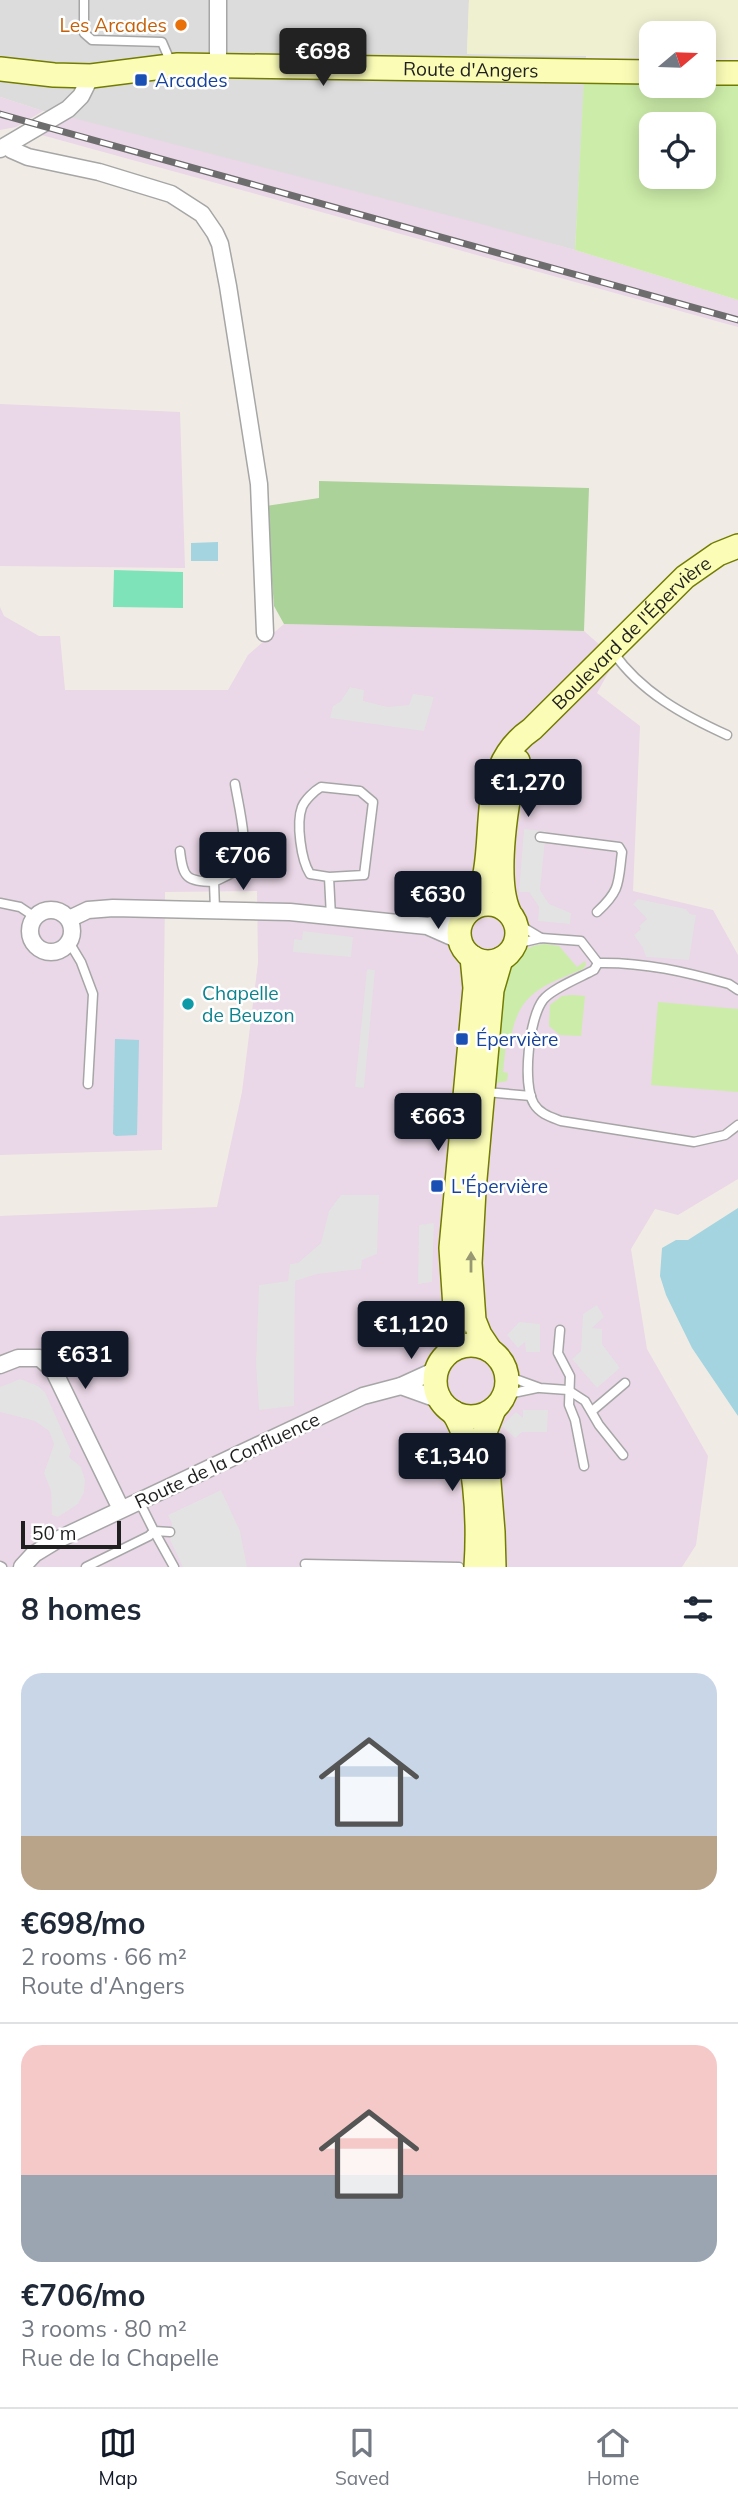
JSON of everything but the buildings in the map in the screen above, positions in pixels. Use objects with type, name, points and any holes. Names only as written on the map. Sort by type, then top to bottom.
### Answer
[{"type":"street","points":[[218,0],[218,65]]},
{"type":"street","name":"Route d'Angers","points":[[0,69],[91,76],[172,65],[639,72]]},
{"type":"street","points":[[716,72],[738,73]]},
{"type":"street","points":[[4,147],[68,109],[81,96],[91,76]]},
{"type":"street","points":[[4,147],[28,157],[99,172],[171,194],[202,214],[215,233],[220,244],[228,286],[258,472],[265,634]]},
{"type":"street","name":"Boulevard de l'Épervière","points":[[469,912],[483,885],[491,802],[498,774],[517,740],[532,729],[685,577],[718,554],[738,546]]},
{"type":"street","name":"Boulevard de l'Épervière","points":[[491,1350],[480,1335],[474,1320],[470,1264],[492,990],[510,935],[502,874],[508,804],[514,771],[532,729]]},
{"type":"street","points":[[69,919],[93,909],[277,911],[427,926],[450,922],[492,904],[510,935],[486,962],[427,926]]},
{"type":"street","points":[[52,909],[62,912],[69,919],[73,931],[69,942],[55,952],[38,948],[32,940],[30,933],[35,917],[43,911],[52,909]]},
{"type":"street","points":[[469,912],[460,929],[475,988],[451,1248],[456,1322],[435,1383],[465,1433],[469,1450],[478,1538],[477,1567]]},
{"type":"street","points":[[443,1361],[469,1344],[491,1350],[501,1359],[502,1393],[485,1432],[494,1532],[494,1567]]},
{"type":"street","points":[[0,1365],[18,1358],[40,1358],[54,1371],[121,1509]]},
{"type":"street","name":"Route de la Confluence","points":[[22,1567],[33,1554],[121,1509],[363,1395],[401,1386],[443,1361]]},
{"type":"street","points":[[401,1386],[474,1417],[502,1393]]},
{"type":"lane","points":[[84,0],[84,33],[92,40],[162,41],[172,65]]},
{"type":"lane","points":[[612,650],[655,696],[673,709],[727,735]]},
{"type":"lane","points":[[180,851],[184,874],[190,879],[214,882],[238,868],[244,846],[235,784]]},
{"type":"lane","points":[[321,787],[360,791],[373,802],[365,875],[329,877],[310,874],[306,868],[300,819],[303,805],[321,787]]},
{"type":"lane","points":[[540,837],[619,848],[622,852],[618,889],[611,900],[597,912]]},
{"type":"lane","points":[[329,877],[331,916]]},
{"type":"lane","points":[[214,882],[215,910]]},
{"type":"lane","points":[[0,903],[20,907],[35,917]]},
{"type":"lane","points":[[510,935],[581,941],[598,963]]},
{"type":"lane","points":[[510,935],[541,938]]},
{"type":"lane","points":[[69,942],[93,994],[89,1084]]},
{"type":"lane","points":[[598,963],[624,962],[657,966],[729,984],[738,990]]},
{"type":"lane","points":[[598,963],[594,970],[545,997],[535,1012],[529,1063],[533,1104],[541,1113],[561,1121],[694,1142],[725,1135],[738,1125]]},
{"type":"lane","points":[[482,1092],[531,1096]]},
{"type":"lane","points":[[560,1331],[558,1353],[570,1376],[569,1405],[575,1420],[584,1466]]},
{"type":"lane","points":[[592,1411],[625,1383]]},
{"type":"lane","points":[[502,1393],[540,1388]]},
{"type":"lane","points":[[502,1393],[540,1388],[568,1390],[584,1401],[623,1455]]},
{"type":"lane","points":[[139,1501],[174,1567]]},
{"type":"lane","points":[[86,1567],[154,1531],[170,1532]]},
{"type":"lane","points":[[305,1564],[458,1567]]},
{"type":"shaded area","points":[[0,0],[469,0],[467,54],[586,56],[575,250],[43,111],[0,97]]},
{"type":"shaded area","points":[[0,97],[43,111],[16,127],[0,130]]},
{"type":"shaded area","points":[[69,117],[474,222],[738,300],[738,327],[38,134]]},
{"type":"shaded area","points":[[0,404],[180,412],[185,568],[0,566]]},
{"type":"shaded area","points":[[0,607],[4,616],[39,636],[60,636],[65,690],[228,690],[248,655],[284,624],[584,631],[601,646],[613,664],[597,693],[640,726],[633,891],[713,910],[738,955],[738,1179],[678,1215],[655,1209],[631,1249],[647,1349],[708,1456],[696,1545],[682,1567],[0,1567],[0,1216],[217,1207],[242,1092],[258,963],[257,891],[165,892],[162,1150],[0,1155]]},
{"type":"shaded area","points":[[350,687],[364,690],[363,701],[388,707],[409,705],[413,694],[434,697],[424,731],[330,718],[333,706],[341,701]]},
{"type":"shaded area","points":[[524,829],[546,831],[540,890],[549,904],[571,913],[570,924],[538,921],[539,907],[529,892],[519,892]]},
{"type":"shaded area","points":[[638,899],[686,909],[690,914],[696,915],[689,960],[646,957],[634,935],[647,919],[633,904]]},
{"type":"shaded area","points":[[303,931],[353,937],[351,957],[293,952],[294,939],[302,940]]},
{"type":"shaded area","points":[[367,969],[375,970],[364,1088],[355,1087]]},
{"type":"shaded area","points":[[341,1195],[379,1195],[377,1254],[362,1260],[361,1269],[317,1274],[295,1281],[294,1406],[259,1410],[256,1364],[259,1285],[288,1281],[290,1264],[298,1263],[321,1243],[329,1211]]},
{"type":"shaded area","points":[[434,1223],[432,1282],[418,1284],[419,1225]]},
{"type":"shaded area","points":[[597,1305],[604,1317],[592,1328],[602,1329],[602,1344],[620,1368],[597,1388],[572,1359],[581,1351],[583,1314]]},
{"type":"shaded area","points":[[519,1322],[540,1324],[540,1352],[526,1352],[525,1342],[518,1348],[507,1335]]},
{"type":"shaded area","points":[[20,1379],[45,1392],[71,1451],[69,1457],[81,1467],[85,1480],[84,1492],[78,1504],[58,1517],[52,1515],[51,1491],[44,1473],[54,1444],[49,1431],[35,1421],[0,1412],[0,1387]]},
{"type":"shaded area","points":[[523,1410],[548,1410],[547,1432],[522,1432],[515,1438],[502,1426],[516,1412],[523,1418]]},
{"type":"shaded area","points":[[221,1490],[240,1531],[247,1567],[183,1567],[170,1540],[172,1524],[168,1515]]},
{"type":"green space","points":[[469,0],[738,0],[738,58],[716,58],[716,21],[639,21],[639,57],[467,54]]},
{"type":"green space","points":[[584,79],[639,80],[639,98],[716,98],[716,81],[738,82],[738,300],[575,250]]},
{"type":"green space","points":[[319,481],[589,488],[584,631],[284,624],[274,606],[266,506],[319,498]]},
{"type":"green space","points":[[114,570],[183,572],[183,608],[113,607]]},
{"type":"green space","points":[[545,944],[559,946],[577,967],[585,961],[586,965],[583,969],[543,987],[525,1003],[518,1013],[510,1044],[506,1044],[503,1072],[508,1073],[507,1081],[497,1083],[493,1079],[495,1019],[503,977],[512,961],[526,949]]},
{"type":"green space","points":[[562,996],[585,996],[581,1036],[560,1035],[549,1026],[550,1005]]},
{"type":"green space","points":[[658,1002],[738,1009],[738,1092],[651,1085]]},
{"type":"water","points":[[218,542],[218,561],[191,561],[191,543]]},
{"type":"water","points":[[115,1039],[139,1040],[137,1135],[113,1134]]},
{"type":"water","points":[[738,1208],[738,1416],[692,1348],[666,1295],[660,1276],[662,1248],[676,1240],[688,1240]]},
{"type":"railway","points":[[0,114],[738,320]]},
{"type":"place","name":"Les Arcades","points":[[181,25]]},
{"type":"place","name":"Arcades","points":[[141,80]]},
{"type":"place","name":"Chapelle de Beuzon","points":[[188,1004]]},
{"type":"place","name":"Épervière","points":[[462,1039]]},
{"type":"place","name":"L'Épervière","points":[[437,1186]]}]
